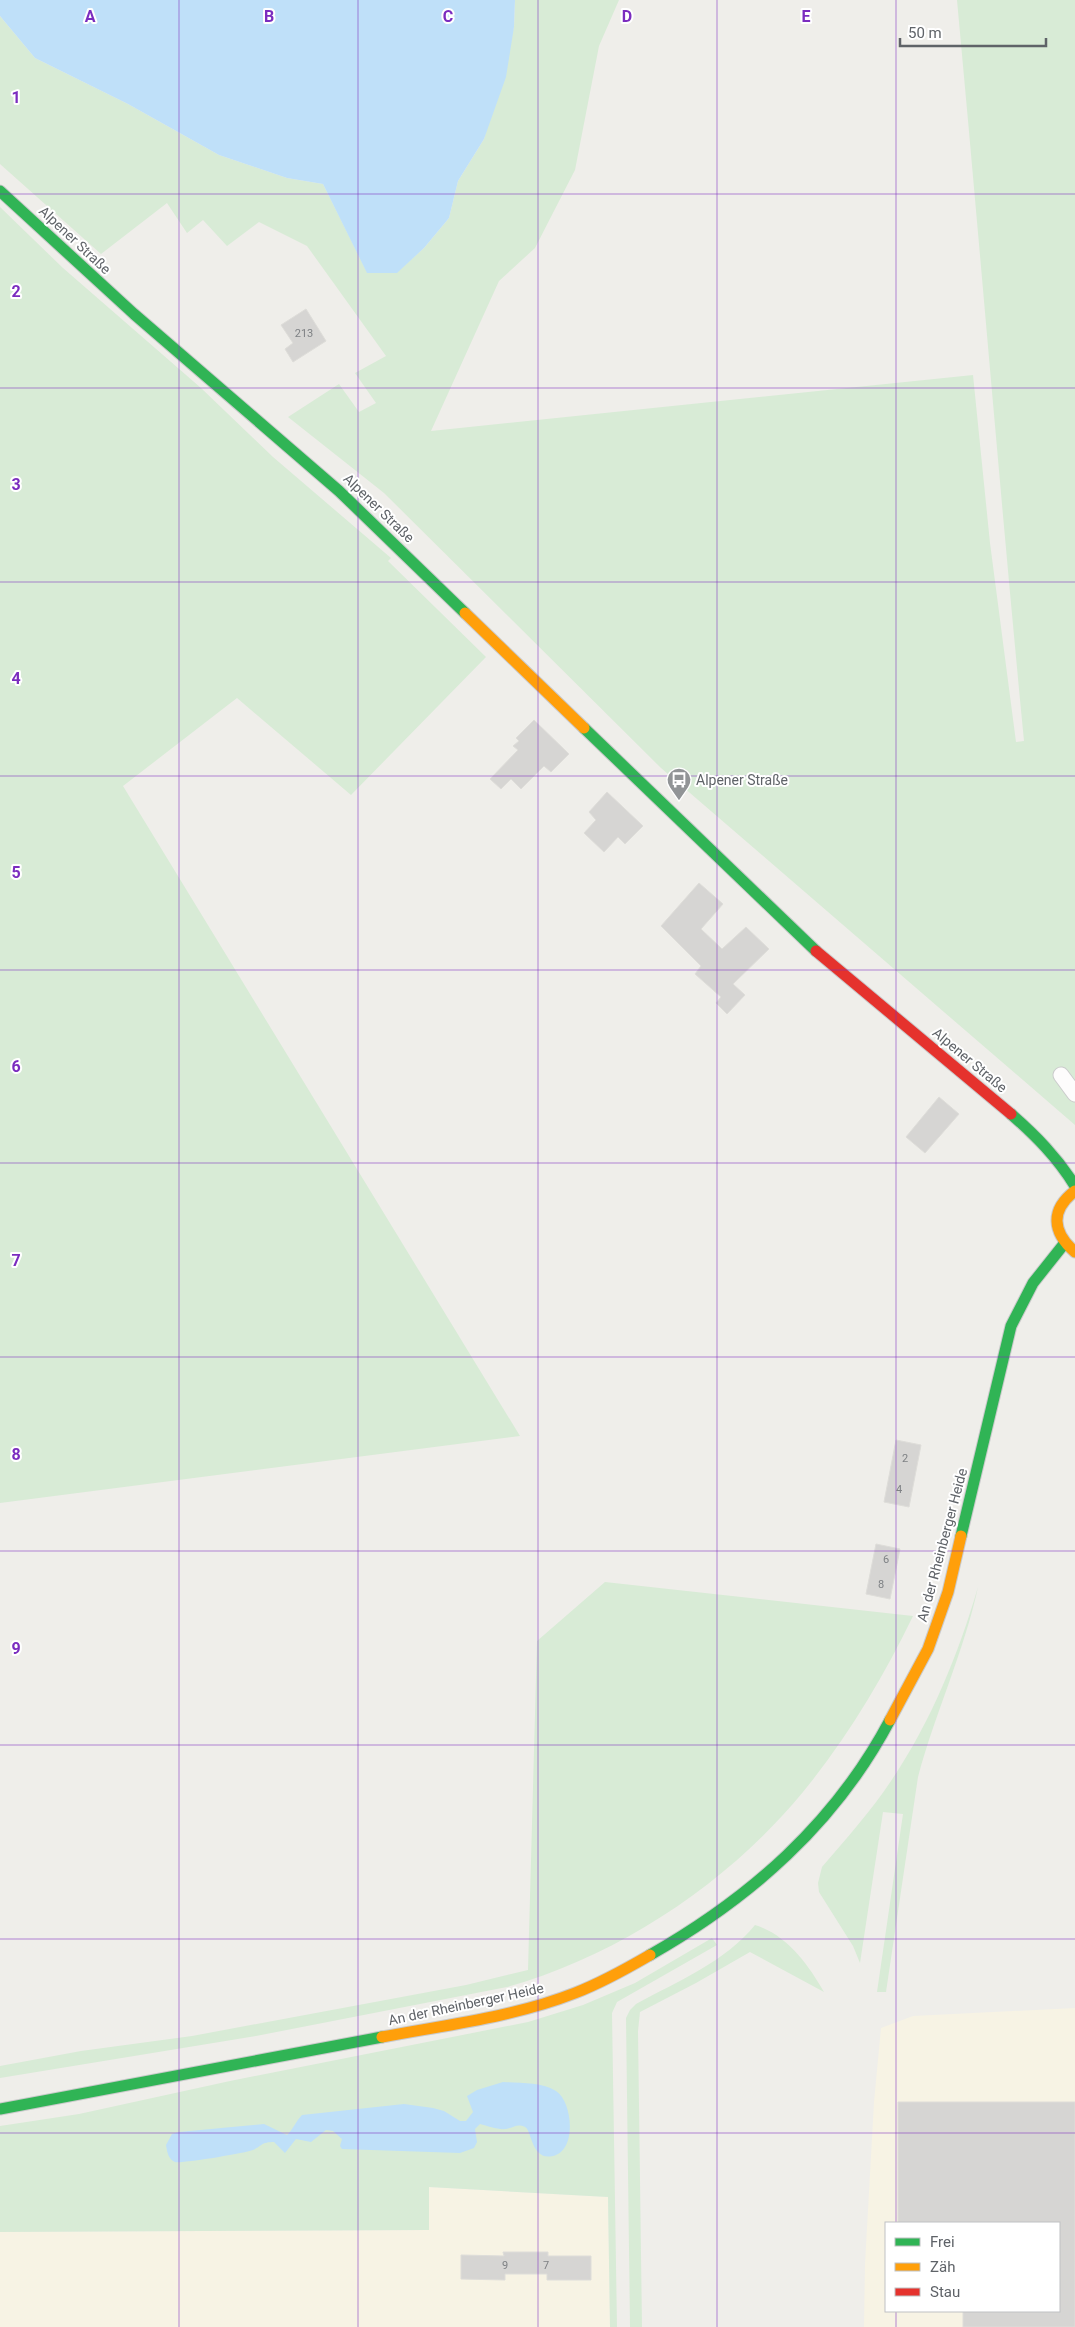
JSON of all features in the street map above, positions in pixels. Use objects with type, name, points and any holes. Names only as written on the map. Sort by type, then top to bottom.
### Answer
[{"type":"street","name":"Alpener Straße","points":[[0,191],[134,314],[339,491],[809,945],[1040,1138],[1062,1165],[1075,1186]]},
{"type":"street","points":[[1061,1075],[1075,1094]]},
{"type":"street","points":[[1075,1191],[1061,1204],[1057,1214],[1056,1225],[1064,1244],[1075,1252]]},
{"type":"street","name":"An der Rheinberger Heide","points":[[0,2109],[463,2022],[538,2004],[576,1993],[625,1970],[691,1932],[743,1895],[782,1862],[829,1811],[869,1756],[916,1675],[948,1592],[1011,1326],[1024,1295],[1032,1282],[1064,1244]]},
{"type":"shaded area","points":[[1075,2008],[1075,2327],[864,2327],[865,2264],[874,2102],[881,2028],[913,2016]]},
{"type":"shaded area","points":[[428,2187],[608,2197],[610,2327],[0,2327],[0,2232],[429,2230]]},
{"type":"green space","points":[[515,0],[619,0],[599,46],[575,170],[535,248],[499,281],[431,431],[973,375],[990,543],[1016,742],[1024,741],[957,0],[1075,0],[1075,1125],[661,768],[384,493],[288,417],[339,384],[359,412],[376,403],[355,373],[386,356],[307,246],[259,222],[227,246],[203,220],[187,233],[167,203],[101,254],[0,164],[0,16],[35,58],[128,104],[219,155],[287,178],[323,184],[367,272],[396,273],[424,248],[449,218],[458,181],[484,139],[514,27]]},
{"type":"green space","points":[[0,207],[63,268],[201,388],[273,457],[391,558],[388,561],[486,657],[351,795],[237,698],[123,786],[520,1436],[0,1503]]},
{"type":"green space","points":[[605,1582],[913,1616],[877,1685],[835,1750],[803,1792],[773,1825],[741,1856],[669,1912],[631,1935],[590,1956],[549,1973],[507,1987],[256,2036],[0,2078],[0,2066],[81,2051],[192,2036],[466,1985],[528,1970],[537,1641]]},
{"type":"green space","points":[[978,1587],[965,1635],[918,1777],[886,1992],[877,1992],[903,1814],[883,1812],[860,1963],[853,1946],[819,1892],[818,1883],[822,1867],[883,1792],[919,1735],[931,1712],[962,1638]]},
{"type":"green space","points":[[755,1925],[787,1943],[804,1961],[824,1992],[750,1952],[640,2012],[638,2031],[642,2327],[630,2327],[626,2018],[636,2004],[700,1970],[730,1950]]},
{"type":"green space","points":[[712,1938],[717,1945],[617,2002],[612,2013],[617,2327],[610,2327],[608,2197],[429,2187],[429,2230],[0,2232],[0,2126],[79,2114],[230,2081],[528,2022],[583,2005],[635,1983]]},
{"type":"water","points":[[0,0],[515,0],[514,27],[506,77],[484,139],[458,181],[449,218],[424,248],[397,273],[367,273],[323,184],[287,178],[219,155],[128,104],[35,58],[0,16]]},
{"type":"water","points":[[503,2082],[544,2086],[556,2091],[562,2097],[569,2115],[570,2126],[566,2145],[561,2152],[553,2156],[540,2154],[536,2150],[525,2127],[517,2126],[503,2129],[480,2124],[475,2129],[477,2142],[474,2148],[460,2153],[342,2149],[340,2146],[342,2139],[333,2131],[326,2130],[311,2142],[296,2139],[285,2153],[274,2142],[270,2142],[264,2143],[253,2150],[213,2158],[175,2162],[168,2155],[166,2145],[172,2134],[264,2124],[287,2135],[302,2115],[404,2104],[444,2111],[460,2121],[466,2121],[473,2112],[467,2096],[477,2090]]},
{"type":"building","points":[[306,309],[326,341],[293,362],[285,349],[293,343],[281,325]]},
{"type":"building","points":[[534,720],[569,754],[551,772],[544,766],[521,789],[511,779],[501,789],[490,779],[518,750],[513,746],[519,741],[516,738]]},
{"type":"building","points":[[607,792],[643,826],[625,844],[618,837],[604,852],[584,833],[596,820],[589,812]]},
{"type":"building","points":[[699,883],[723,904],[701,929],[722,949],[746,927],[769,949],[733,984],[745,995],[727,1014],[716,1003],[721,997],[695,974],[701,966],[661,926]]},
{"type":"building","points":[[939,1097],[959,1114],[925,1153],[906,1137]]},
{"type":"building","points":[[896,1440],[921,1445],[909,1507],[884,1502]]},
{"type":"building","points":[[876,1544],[900,1549],[890,1599],[866,1594]]},
{"type":"building","points":[[898,2102],[1075,2102],[1075,2327],[963,2327],[963,2312],[1060,2312],[1060,2222],[898,2222]]},
{"type":"building","points":[[503,2252],[548,2252],[548,2256],[591,2256],[591,2280],[547,2280],[547,2274],[505,2274],[505,2280],[461,2279],[461,2255],[504,2256]]},
{"type":"traffic: fast","points":[[0,191],[134,314],[339,491],[465,613]]},
{"type":"traffic: fast","points":[[584,728],[816,951]]},
{"type":"traffic: fast","points":[[1011,1114],[1046,1147],[1075,1186]]},
{"type":"traffic: fast","points":[[961,1536],[1011,1326],[1033,1283],[1064,1244]]},
{"type":"traffic: fast","points":[[650,1955],[722,1909],[787,1855],[843,1793],[868,1758],[890,1720]]},
{"type":"traffic: fast","points":[[0,2109],[382,2037]]},
{"type":"traffic: slow","points":[[465,613],[584,728]]},
{"type":"traffic: slow","points":[[1075,1191],[1061,1206],[1057,1221],[1062,1237],[1075,1252]]},
{"type":"traffic: slow","points":[[890,1720],[928,1649],[948,1592],[961,1536]]},
{"type":"traffic: slow","points":[[382,2037],[480,2020],[552,2001],[594,1985],[650,1955]]},
{"type":"traffic: jam","points":[[816,951],[1011,1114]]},
{"type":"place","name":"Alpener Straße","points":[[679,801]]}]
